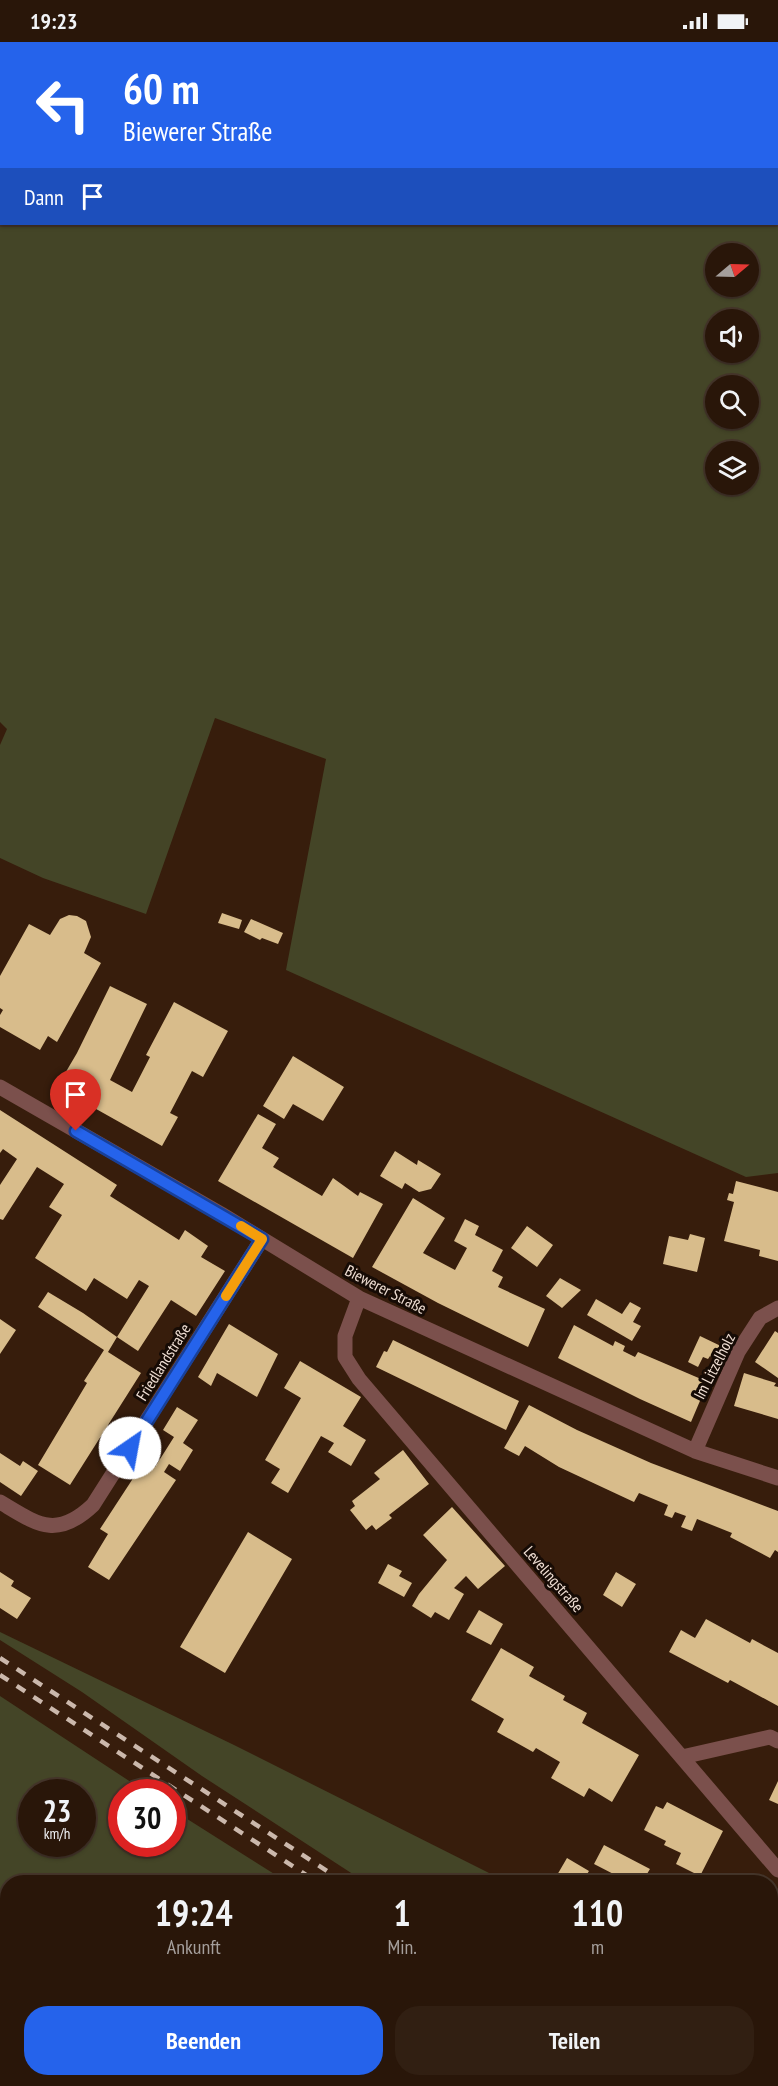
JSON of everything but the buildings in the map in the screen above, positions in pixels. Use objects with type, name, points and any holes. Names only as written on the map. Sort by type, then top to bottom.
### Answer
[{"type":"street","name":"Biewerer Straße","points":[[0,1088],[262,1239],[359,1298],[695,1451],[778,1478]]},
{"type":"street","name":"Friedlandstraße","points":[[0,1502],[35,1523],[52,1527],[81,1517],[93,1505],[262,1239]]},
{"type":"street","name":"Levelingstraße","points":[[359,1298],[345,1336],[345,1357],[359,1379],[778,1870]]},
{"type":"street","name":"Im Litzelholz","points":[[695,1451],[738,1352],[760,1318],[778,1308]]},
{"type":"street","points":[[682,1757],[770,1737],[778,1741]]},
{"type":"green space","points":[[0,225],[778,225],[778,1173],[746,1177],[286,970],[326,759],[215,718],[146,914],[43,878],[0,858],[0,745],[7,729],[0,722]]},
{"type":"green space","points":[[0,1632],[234,1745],[493,1875],[354,1875],[202,1776],[82,1692],[0,1640]]},
{"type":"green space","points":[[0,1696],[126,1779],[108,1779],[108,1857],[186,1857],[186,1818],[276,1875],[0,1875]]},
{"type":"railway","points":[[0,1658],[333,1875]]},
{"type":"railway","points":[[0,1675],[306,1875]]},
{"type":"slow traffic","points":[[226,1296],[262,1239],[241,1226]]},
{"type":"route","points":[[76,1131],[262,1239],[130,1448]]}]
